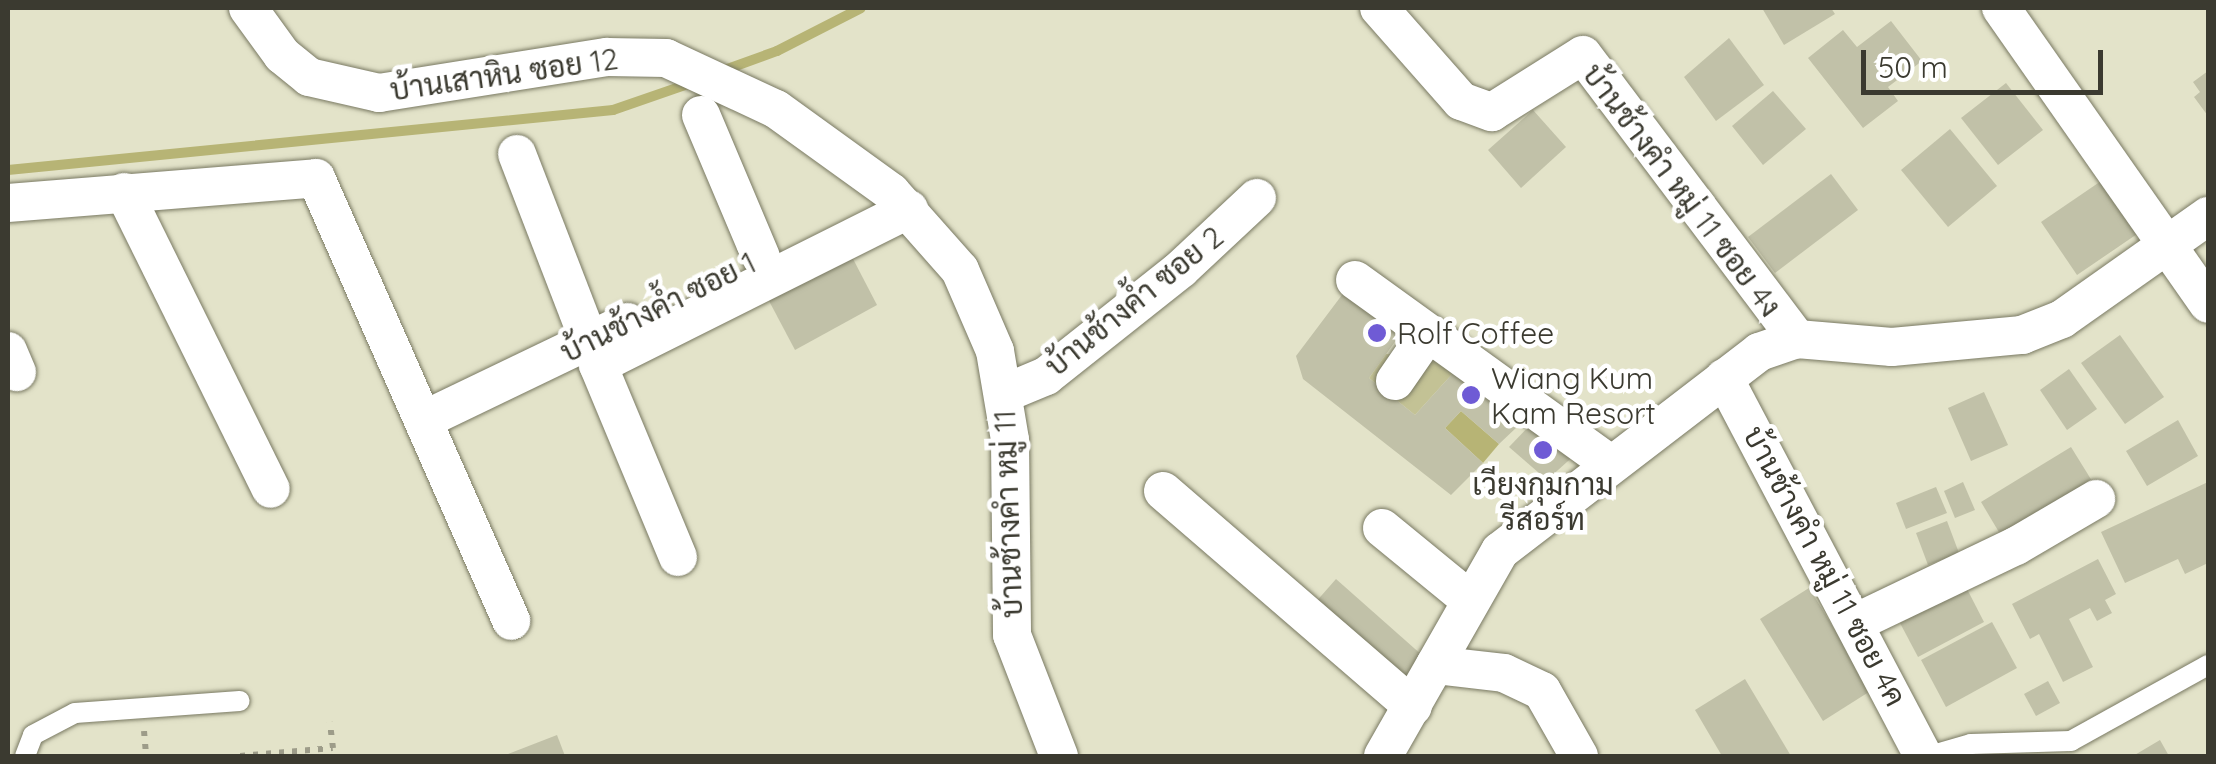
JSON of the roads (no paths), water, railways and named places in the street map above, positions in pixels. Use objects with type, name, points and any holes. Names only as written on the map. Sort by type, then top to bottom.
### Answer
[{"type":"street","name":"บ้านเสาหิน ซอย 12","points":[[248,8],[282,55],[309,77],[379,94],[607,56],[666,58],[728,86]]},
{"type":"street","name":"บ้านช้างคำ หมู่ 11 ซอย 4ง","points":[[1378,8],[1461,101],[1492,112],[1583,55],[1797,340]]},
{"type":"street","points":[[2001,8],[2208,304]]},
{"type":"street","name":"บ้านช้างคำ หมู่ 11","points":[[728,86],[821,137],[900,201],[960,270],[995,351],[1003,394],[1012,636],[1022,676],[1059,756]]},
{"type":"street","points":[[701,115],[761,257]]},
{"type":"street","points":[[517,154],[589,341]]},
{"type":"street","points":[[8,203],[316,178],[511,621]]},
{"type":"street","points":[[124,192],[270,488]]},
{"type":"street","name":"บ้านช้างค้ำ ซอย 2","points":[[1003,394],[1046,376],[1181,269],[1257,198]]},
{"type":"street","points":[[678,557],[598,365],[900,201]]},
{"type":"street","name":"บ้านช้างค้ำ ซอย 1","points":[[424,420],[761,257],[900,201]]},
{"type":"street","points":[[1383,756],[1500,552],[1759,352],[1797,340],[1892,347],[2022,335],[2062,319],[2208,216]]},
{"type":"street","points":[[1355,280],[1426,336],[1610,464]]},
{"type":"street","points":[[1395,381],[1426,336]]},
{"type":"street","name":"บ้านช้างคำ หมู่ 11 ซอย 4ค","points":[[1724,378],[1926,756]]},
{"type":"street","points":[[1163,491],[1413,707]]},
{"type":"street","points":[[1855,623],[2016,546],[2096,499]]},
{"type":"street","points":[[1382,528],[1470,600]]},
{"type":"street","points":[[1435,666],[1504,673],[1542,691],[1580,756]]},
{"type":"lane","points":[[1926,756],[2072,741],[2208,666]]},
{"type":"lane","points":[[25,756],[33,736],[75,713],[240,701]]},
{"type":"waterway","points":[[719,72],[777,51],[861,8]]},
{"type":"waterway","points":[[8,170],[613,110],[694,82]]},
{"type":"place","name":"Rolf Coffee","points":[[1377,333]]},
{"type":"place","name":"Wiang Kum Kam Resort","points":[[1471,395]]},
{"type":"place","name":"เวียงกุมกาม รีสอร์ท","points":[[1543,450]]}]
